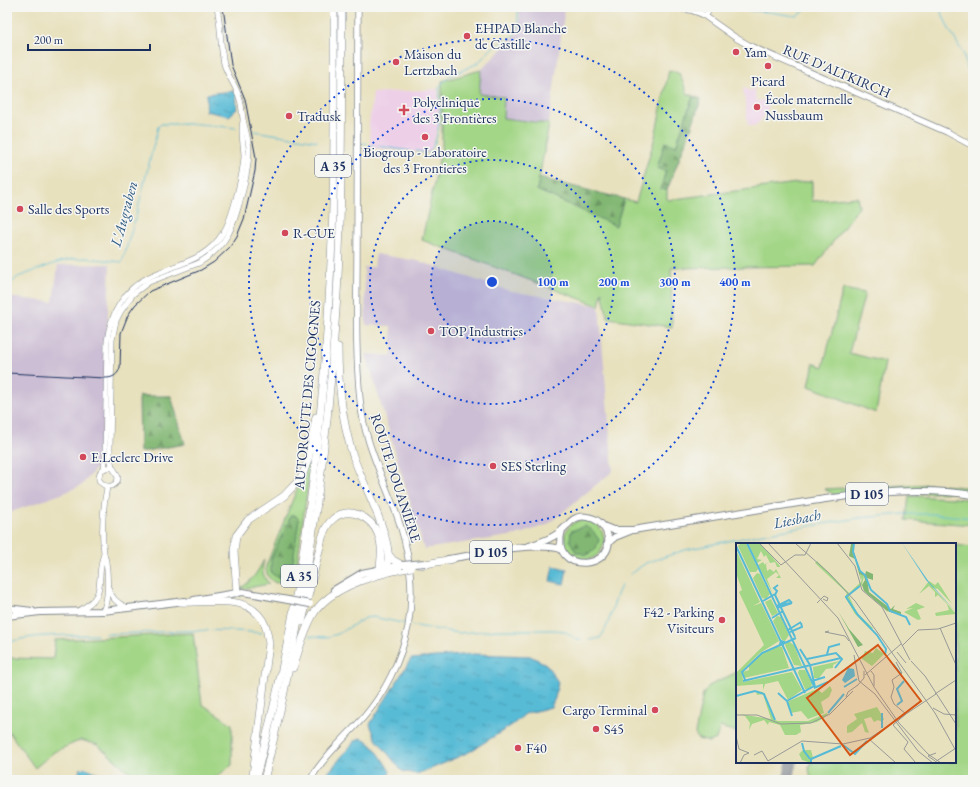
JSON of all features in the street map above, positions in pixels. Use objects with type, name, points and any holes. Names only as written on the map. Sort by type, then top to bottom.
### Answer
[{"type":"highway","name":"AUTOROUTE DES CIGOGNES","points":[[254,780],[276,701],[301,566],[318,441],[325,369],[332,238],[334,7]]},
{"type":"highway","name":"AUTOROUTE DES CIGOGNES","points":[[264,780],[286,689],[309,559],[325,441],[336,323],[340,237],[342,7]]},
{"type":"highway","points":[[336,323],[338,334],[340,392],[346,430],[354,457],[379,516],[388,554],[388,561],[383,568]]},
{"type":"highway","points":[[240,592],[234,551],[236,536],[248,520],[284,496],[302,477],[308,460],[314,430],[320,380],[325,369]]},
{"type":"highway","points":[[286,689],[310,591],[318,551],[323,534],[331,521],[339,516],[349,513],[359,514],[370,521],[374,526],[380,541],[383,568]]},
{"type":"highway","points":[[388,554],[393,560],[405,567]]},
{"type":"highway","points":[[286,689],[306,630],[316,610],[329,598],[344,588],[369,578],[405,567],[453,558]]},
{"type":"highway","points":[[180,602],[231,602],[249,606],[255,611],[266,628],[269,643],[254,780]]},
{"type":"main road","name":"ROUTE DOUANIÈRE","points":[[310,780],[326,756],[362,718],[379,696],[393,670],[403,647],[410,612],[412,588],[411,567],[404,535],[365,430],[360,401],[357,334],[358,7]]},
{"type":"main road","name":"RUE D'ALTKIRCH","points":[[671,7],[698,9],[730,34],[752,47],[948,132],[973,146]]},
{"type":"main road","points":[[706,16],[709,7]]},
{"type":"main road","name":"D 105","points":[[603,526],[613,530],[633,530],[835,498],[876,493],[922,492],[973,495]]},
{"type":"main road","points":[[581,516],[594,518],[603,526],[606,532],[608,544],[602,555],[592,563],[586,564],[574,562],[569,559],[560,543],[562,530],[567,524],[574,518],[581,516]]},
{"type":"main road","name":"D 105","points":[[529,546],[556,535],[562,530]]},
{"type":"main road","name":"D 105","points":[[608,544],[615,537],[633,530]]},
{"type":"main road","name":"D 105","points":[[240,592],[315,604],[362,572],[383,568],[405,567],[529,546],[554,547],[562,549]]},
{"type":"main road","points":[[7,608],[40,612],[103,611],[180,602],[240,592]]},
{"type":"main road","points":[[7,616],[40,612]]},
{"type":"street","points":[[217,7],[224,63],[238,92],[240,100],[243,121],[244,159],[242,168],[229,222],[218,241],[203,255],[194,260],[148,277],[139,283],[120,302],[114,313],[107,341],[106,457],[104,468],[100,472],[99,478],[101,483],[107,487],[116,484],[118,478],[117,472],[113,468],[110,457],[112,340],[116,321],[126,302],[141,287],[156,279],[193,265],[206,258],[220,247],[235,222],[249,161],[246,126],[243,121]]},
{"type":"street","points":[[104,468],[113,468]]},
{"type":"street","points":[[103,611],[106,604],[107,583],[104,553],[104,510],[107,487]]},
{"type":"street","points":[[78,612],[94,602],[100,583],[104,553]]},
{"type":"street","points":[[107,583],[111,596],[114,600],[129,608]]},
{"type":"shaded area","points":[[520,7],[565,7],[549,124],[503,118],[479,94],[481,70],[519,32]]},
{"type":"shaded area","name":"École maternelle Nussbaum","points":[[754,85],[756,101],[771,99],[766,113],[764,113],[764,116],[754,126],[748,125],[743,88],[752,91]]},
{"type":"shaded area","name":"Polyclinique des 3 Frontières","points":[[438,89],[439,123],[431,151],[425,153],[371,148],[369,124],[373,93]]},
{"type":"shaded area","points":[[376,254],[418,261],[510,291],[599,306],[613,471],[547,525],[516,535],[424,549],[366,354],[392,356],[391,326],[366,325],[364,267],[374,267]]},
{"type":"shaded area","points":[[110,264],[102,461],[82,485],[7,515],[7,297],[53,302],[58,265]]},
{"type":"green space","points":[[481,70],[479,94],[504,97],[503,118],[549,124],[537,190],[616,225],[624,199],[636,202],[655,137],[669,70],[679,73],[688,94],[693,96],[676,146],[657,168],[666,171],[660,189],[667,190],[667,200],[812,181],[812,201],[857,197],[859,207],[815,266],[671,268],[672,327],[608,318],[602,292],[599,306],[422,240],[442,146],[442,81]]},
{"type":"green space","points":[[693,96],[701,99],[691,129],[667,190],[660,189],[666,171],[657,168],[665,142],[676,146]]},
{"type":"green space","points":[[539,178],[624,199],[616,226],[537,190]]},
{"type":"green space","points":[[843,289],[865,293],[849,353],[885,362],[876,413],[809,386],[814,363],[823,367]]},
{"type":"green space","points":[[139,396],[171,396],[185,444],[140,452]]},
{"type":"green space","points":[[314,440],[295,579],[276,583],[268,576],[266,566],[297,489]]},
{"type":"green space","points":[[932,484],[973,488],[973,492],[835,495],[824,489]]},
{"type":"green space","points":[[909,496],[973,500],[973,525],[906,520]]},
{"type":"green space","points":[[291,515],[295,515],[299,520],[292,569],[287,575],[278,578],[271,573],[271,559]]},
{"type":"green space","points":[[588,520],[595,523],[601,529],[604,540],[603,548],[595,557],[588,560],[580,560],[573,557],[565,548],[564,536],[567,529],[576,521]]},
{"type":"green space","points":[[585,526],[592,530],[599,540],[595,550],[586,555],[576,552],[570,541],[571,531]]},
{"type":"green space","points":[[956,545],[973,547],[973,780],[811,780],[809,768],[811,763],[956,763]]},
{"type":"green space","points":[[264,560],[263,573],[269,584],[237,590],[253,577]]},
{"type":"green space","points":[[193,633],[202,704],[232,724],[232,765],[212,780],[136,780],[135,777],[98,745],[81,740],[54,752],[35,768],[7,729],[7,658],[53,659],[55,640]]},
{"type":"green space","points":[[736,672],[736,732],[720,727],[716,739],[710,742],[698,739],[695,734],[703,694],[709,686]]},
{"type":"water","points":[[233,91],[236,94],[237,109],[229,116],[206,111],[207,94]]},
{"type":"water","points":[[553,566],[567,569],[564,584],[550,581]]},
{"type":"water","points":[[474,654],[530,656],[546,664],[558,682],[555,698],[551,707],[525,714],[512,725],[469,752],[433,768],[416,774],[402,771],[376,739],[370,724],[411,659]]},
{"type":"water","points":[[360,738],[364,739],[372,746],[388,768],[390,772],[386,780],[322,780],[354,742]]},
{"type":"water","points":[[86,768],[107,777],[110,780],[77,780],[80,769]]},
{"type":"waterway","name":"L'Augraben","points":[[416,151],[428,153],[432,148],[438,132],[440,112],[439,87],[450,76],[478,63],[492,48],[514,35],[518,28],[518,7]]},
{"type":"waterway","name":"L'Augraben","points":[[714,8],[769,12],[796,16],[811,7]]},
{"type":"waterway","name":"L'Augraben","points":[[939,7],[949,29],[964,55],[966,66],[973,80]]},
{"type":"waterway","name":"L'Augraben","points":[[8,291],[11,283],[18,277],[56,263],[72,259],[86,258],[122,262],[136,216],[158,127],[161,124],[199,124],[236,128]]},
{"type":"waterway","name":"L'Augraben","points":[[254,131],[317,141]]},
{"type":"waterway","name":"L'Augraben","points":[[363,143],[367,144]]},
{"type":"waterway","name":"L'Augraben","points":[[372,145],[410,151]]},
{"type":"waterway","name":"Liesbach","points":[[630,574],[646,563],[685,550],[762,534],[859,518],[904,514],[933,514],[973,518]]},
{"type":"waterway","points":[[590,640],[600,638],[604,632],[622,584]]},
{"type":"waterway","points":[[310,636],[327,637],[338,634],[365,618],[373,617],[407,624]]},
{"type":"waterway","points":[[410,625],[459,633],[498,630],[555,630],[564,631],[577,640],[581,639]]},
{"type":"waterway","points":[[106,634],[204,630],[262,633]]},
{"type":"waterway","points":[[7,643],[39,636],[97,635]]},
{"type":"taxiway","points":[[788,780],[792,763]]},
{"type":"tram line","points":[[7,373],[105,378],[114,376],[120,368],[121,333],[128,315],[135,305],[150,291],[201,270],[214,262],[230,247],[237,236],[244,219],[255,171],[256,158],[245,99],[231,65],[223,7]]},
{"type":"place","name":"EHPAD Blanche de Castille","points":[[467,36]]},
{"type":"place","name":"Yam","points":[[736,52]]},
{"type":"place","name":"Maison du Lertzbach","points":[[396,62]]},
{"type":"place","name":"Picard","points":[[768,66]]},
{"type":"place","name":"École maternelle Nussbaum","points":[[757,107]]},
{"type":"place","name":"Polyclinique des 3 Frontières","points":[[404,110]]},
{"type":"place","name":"Tradusk","points":[[289,116]]},
{"type":"place","name":"Biogroup - Laboratoire des 3 Frontieres","points":[[425,137]]},
{"type":"place","name":"Salle des Sports","points":[[20,209]]},
{"type":"place","name":"R-CUE","points":[[285,233]]},
{"type":"place","name":"TOP Industries","points":[[431,331]]},
{"type":"place","name":"E.Leclerc Drive","points":[[83,457]]},
{"type":"place","name":"SES Sterling","points":[[493,466]]},
{"type":"place","name":"F42 - Parking Visiteurs","points":[[722,620]]},
{"type":"place","name":"Cargo Terminal","points":[[655,710]]},
{"type":"place","name":"S45","points":[[596,729]]},
{"type":"place","name":"F40","points":[[518,748]]}]
